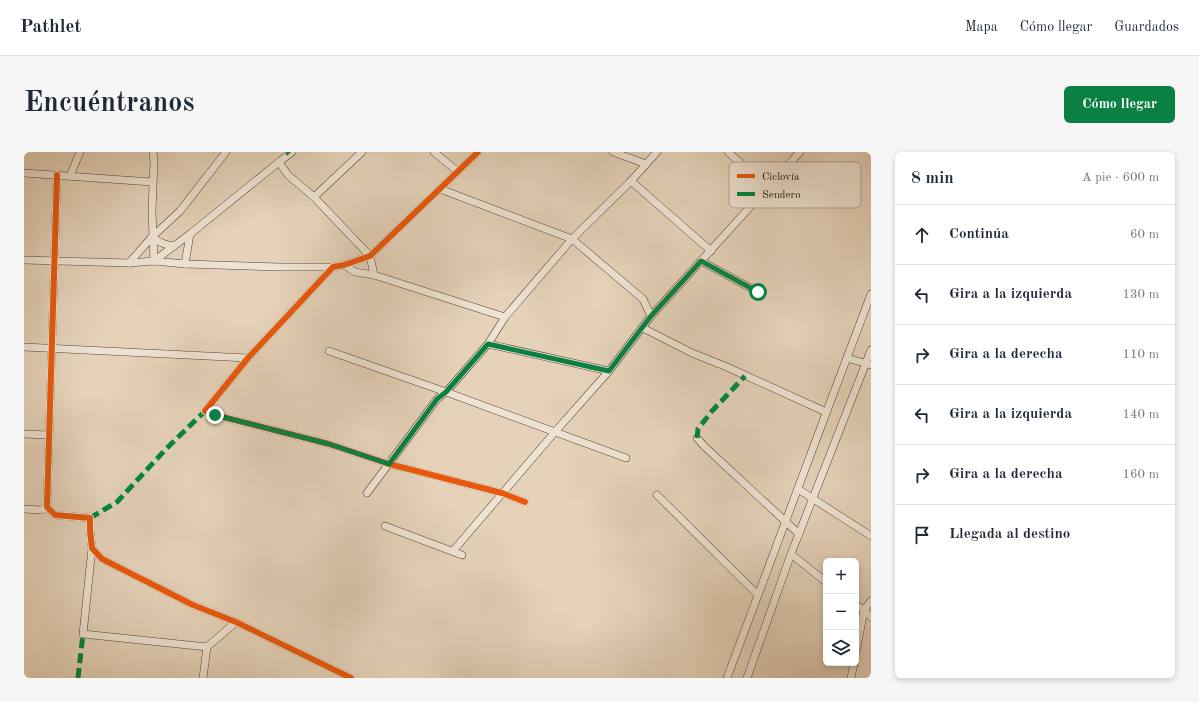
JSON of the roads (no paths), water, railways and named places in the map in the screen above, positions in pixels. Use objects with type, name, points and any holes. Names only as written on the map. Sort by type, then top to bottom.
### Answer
[{"type":"street","points":[[70,176],[80,152]]},
{"type":"street","points":[[153,152],[152,236],[154,261]]},
{"type":"street","points":[[129,263],[152,236],[180,211],[226,152]]},
{"type":"street","points":[[154,261],[292,152]]},
{"type":"street","points":[[314,197],[362,152]]},
{"type":"street","points":[[434,152],[458,171]]},
{"type":"street","points":[[24,260],[129,263],[154,261],[185,264],[280,267],[333,267],[344,265],[370,256],[478,152]]},
{"type":"street","points":[[613,152],[646,164]]},
{"type":"street","points":[[367,493],[437,399],[446,392],[488,344],[505,317],[572,239],[631,181],[657,152]]},
{"type":"street","points":[[728,152],[739,162]]},
{"type":"street","points":[[791,162],[800,152]]},
{"type":"street","points":[[278,162],[288,175],[314,197],[370,256],[374,275]]},
{"type":"street","points":[[24,173],[152,182]]},
{"type":"street","points":[[57,175],[47,507],[55,515],[90,518],[92,548],[83,634],[206,647]]},
{"type":"street","points":[[631,181],[711,251]]},
{"type":"street","points":[[440,189],[572,239],[643,299],[651,316]]},
{"type":"street","points":[[453,551],[554,432],[609,371],[651,316],[749,208]]},
{"type":"street","points":[[185,264],[190,234]]},
{"type":"street","points":[[152,236],[159,242],[174,246]]},
{"type":"street","points":[[701,261],[758,292]]},
{"type":"street","points":[[344,265],[355,272],[374,275],[505,317]]},
{"type":"street","points":[[333,267],[248,358],[205,411],[215,415],[329,444],[389,464],[502,493],[525,502]]},
{"type":"street","points":[[728,678],[871,294]]},
{"type":"street","points":[[643,328],[692,353],[727,367],[826,412]]},
{"type":"street","points":[[488,344],[609,371]]},
{"type":"street","points":[[24,347],[248,358]]},
{"type":"street","points":[[747,678],[791,554],[868,364],[871,350]]},
{"type":"street","points":[[330,351],[626,458]]},
{"type":"street","points":[[847,358],[868,364]]},
{"type":"street","points":[[24,434],[49,434]]},
{"type":"street","points":[[697,438],[799,534]]},
{"type":"street","points":[[798,488],[871,536]]},
{"type":"street","points":[[657,495],[758,595]]},
{"type":"street","points":[[24,509],[41,510],[47,507]]},
{"type":"street","points":[[385,526],[462,555]]},
{"type":"street","points":[[92,548],[102,559],[193,605],[236,622],[351,678]]},
{"type":"street","points":[[791,554],[823,580]]},
{"type":"street","points":[[859,636],[864,610],[871,601]]},
{"type":"street","points":[[859,607],[871,617]]},
{"type":"street","points":[[203,678],[206,647],[236,622]]},
{"type":"street","points":[[851,678],[853,666]]}]
